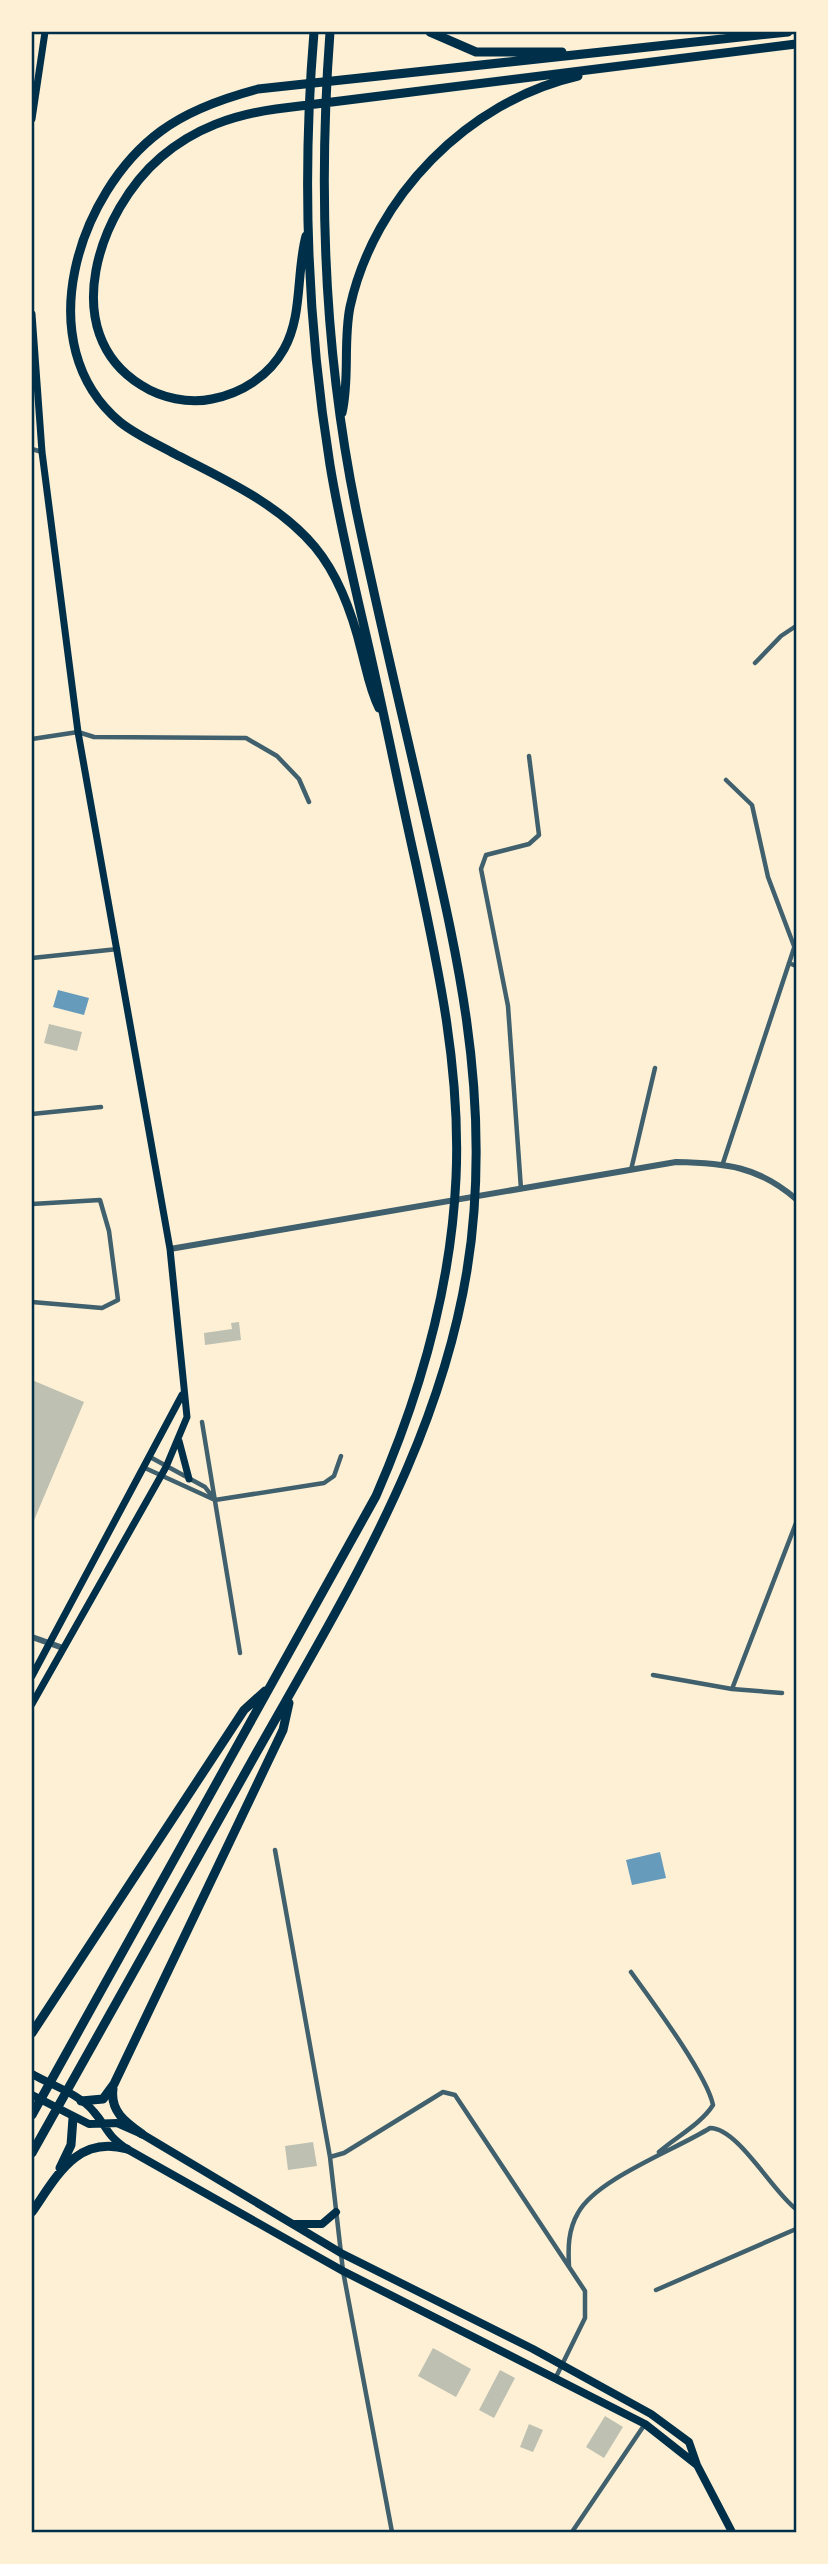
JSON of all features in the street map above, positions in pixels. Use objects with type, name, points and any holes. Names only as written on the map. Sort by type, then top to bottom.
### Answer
[{"type":"highway","points":[[32,2115],[361,1525],[398,1442],[433,1332],[452,1230],[456,1175],[453,1067],[445,999],[330,464],[312,320],[308,227],[309,125],[314,32]]},
{"type":"highway","points":[[32,2152],[379,1534],[416,1451],[452,1342],[472,1228],[476,1173],[476,1101],[467,1008],[358,517],[341,422],[324,242],[330,32]]},
{"type":"highway","points":[[430,32],[462,48],[492,54],[634,49]]},
{"type":"highway","points":[[385,719],[371,693],[362,650],[344,597],[314,546],[272,508],[120,422],[89,380],[76,345],[71,303],[77,256],[92,214],[120,171],[161,131],[185,116],[234,95],[280,87],[788,32]]},
{"type":"highway","points":[[308,227],[300,259],[297,305],[290,338],[267,372],[248,385],[206,400],[176,399],[148,390],[134,382],[106,349],[94,317],[95,272],[107,233],[130,191],[161,157],[191,135],[246,113],[796,44]]},
{"type":"highway","points":[[341,422],[346,395],[347,326],[356,284],[380,231],[408,186],[452,141],[494,110],[552,83],[631,63]]},
{"type":"highway","points":[[32,2033],[39,2018],[244,1710],[271,1685]]},
{"type":"highway","points":[[81,2101],[103,2099],[114,2084],[283,1730],[291,1691]]},
{"type":"highway","points":[[32,2025],[39,2018]]},
{"type":"highway","points":[[114,2084],[112,2099],[117,2112],[142,2134]]},
{"type":"highway","points":[[53,2182],[71,2145],[73,2118]]},
{"type":"highway","points":[[32,2212],[70,2163],[92,2147],[111,2145],[127,2149]]},
{"type":"main road","points":[[32,119],[45,32]]},
{"type":"main road","points":[[32,314],[43,452],[78,732],[170,1249],[185,1375],[183,1395],[187,1417],[166,1467],[32,1704]]},
{"type":"main road","points":[[32,1676],[183,1395]]},
{"type":"main road","points":[[179,1441],[189,1479]]},
{"type":"main road","points":[[32,2074],[81,2101],[94,2112],[110,2137],[127,2149],[343,2271],[645,2424],[697,2465]]},
{"type":"main road","points":[[32,2095],[89,2124],[117,2123],[142,2134],[341,2253],[562,2365],[651,2414],[690,2442],[697,2465],[726,2515],[732,2532]]},
{"type":"main road","points":[[290,2224],[310,2227],[323,2224],[336,2212]]},
{"type":"street","points":[[32,449],[43,452]]},
{"type":"street","points":[[755,663],[796,626]]},
{"type":"street","points":[[32,739],[78,732],[94,737],[246,738],[277,756],[299,779],[309,802]]},
{"type":"street","points":[[521,1190],[508,1006],[481,869],[486,855],[529,844],[539,835],[529,756]]},
{"type":"street","points":[[723,1163],[795,944],[768,877],[751,805],[726,780]]},
{"type":"street","points":[[32,958],[118,949]]},
{"type":"street","points":[[789,963],[796,967]]},
{"type":"street","points":[[631,1170],[655,1069]]},
{"type":"street","points":[[32,1114],[101,1107]]},
{"type":"street","points":[[170,1249],[676,1162],[723,1163],[775,1181],[796,1199]]},
{"type":"street","points":[[32,1204],[100,1200],[109,1231],[118,1300],[102,1308],[32,1302]]},
{"type":"street","points":[[202,1422],[240,1654]]},
{"type":"street","points":[[145,1468],[215,1500],[324,1483],[334,1476],[341,1456]]},
{"type":"street","points":[[150,1457],[205,1487],[215,1500]]},
{"type":"street","points":[[732,1689],[796,1524]]},
{"type":"street","points":[[32,1637],[62,1648]]},
{"type":"street","points":[[653,1675],[732,1689],[782,1693]]},
{"type":"street","points":[[275,1850],[330,2157],[343,2271],[392,2532]]},
{"type":"street","points":[[631,1972],[711,2092],[713,2105],[706,2116],[682,2132],[655,2156]]},
{"type":"street","points":[[330,2157],[344,2153],[443,2092],[455,2095],[585,2291],[585,2318],[556,2377]]},
{"type":"street","points":[[569,2267],[568,2243],[578,2213],[590,2198],[655,2156],[710,2128],[720,2128],[733,2137],[769,2183],[796,2210]]},
{"type":"street","points":[[656,2290],[796,2229]]},
{"type":"street","points":[[572,2532],[645,2424]]},
{"type":"water","points":[[58,990],[89,998],[84,1015],[53,1007]]},
{"type":"water","points":[[660,1852],[666,1878],[632,1885],[626,1860]]},
{"type":"building","points":[[49,1024],[82,1032],[77,1051],[44,1043]]},
{"type":"building","points":[[239,1322],[241,1340],[205,1345],[204,1333],[232,1329],[231,1323]]},
{"type":"building","points":[[32,1380],[84,1402],[32,1525]]},
{"type":"building","points":[[313,2142],[317,2166],[288,2170],[285,2146]]},
{"type":"building","points":[[433,2348],[471,2369],[456,2397],[418,2376]]},
{"type":"building","points":[[500,2370],[515,2378],[494,2418],[479,2410]]},
{"type":"building","points":[[605,2416],[623,2427],[604,2458],[586,2447]]},
{"type":"building","points":[[529,2424],[543,2430],[533,2452],[520,2447]]}]
